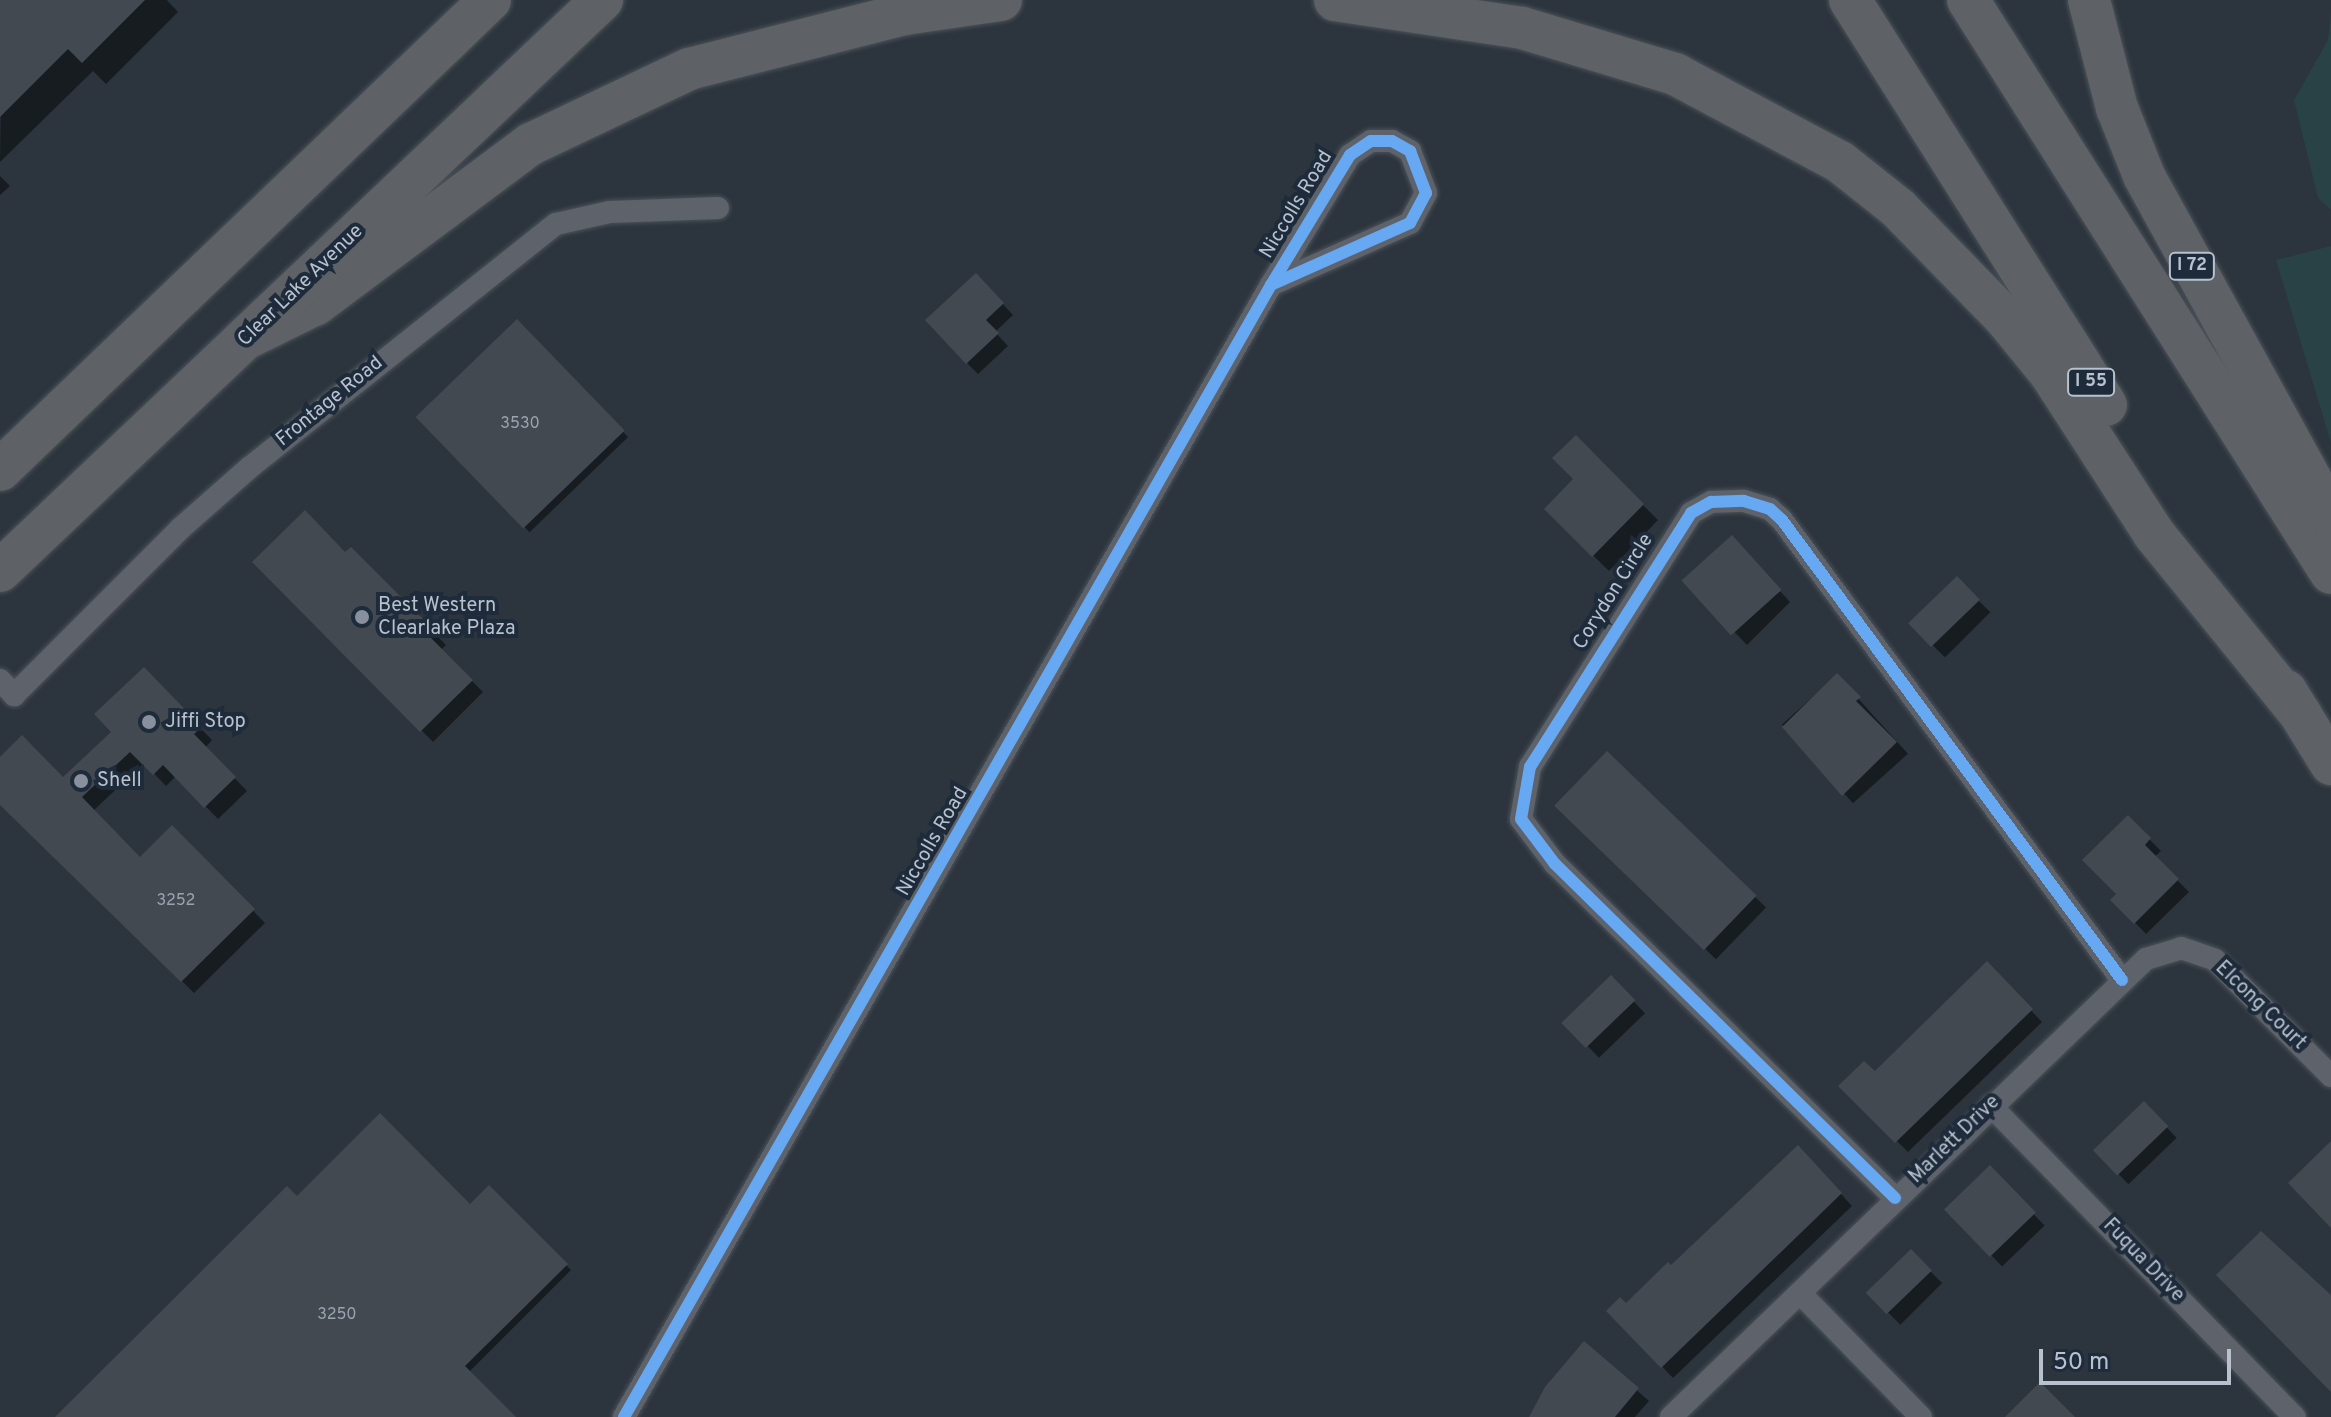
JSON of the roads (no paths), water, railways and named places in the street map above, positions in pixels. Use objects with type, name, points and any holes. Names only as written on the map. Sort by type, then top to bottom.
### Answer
[{"type":"highway","points":[[445,43],[480,0]]},
{"type":"highway","points":[[0,470],[490,0]]},
{"type":"highway","name":"Clear Lake Avenue","points":[[0,571],[602,0]]},
{"type":"highway","points":[[247,338],[316,304],[531,144],[689,69],[905,14],[1001,0]]},
{"type":"highway","points":[[1335,0],[1522,28],[1661,70],[1730,99],[1840,162],[1898,208],[2005,318],[2050,373],[2154,534],[2301,715]]},
{"type":"highway","name":"I 55","points":[[1850,0],[2331,764]]},
{"type":"highway","points":[[1968,0],[2331,573]]},
{"type":"highway","name":"I 72","points":[[2089,0],[2117,108],[2144,176],[2331,516]]},
{"type":"street","name":"Niccolls Road","points":[[624,1417],[1271,285],[1350,155],[1371,141],[1392,141],[1410,151],[1426,193],[1410,223],[1271,285]]},
{"type":"street","name":"Frontage Road","points":[[0,680],[14,695],[181,528],[249,468],[556,224],[610,212],[718,208]]},
{"type":"street","name":"Corydon Circle","points":[[1895,1198],[1555,864],[1521,819],[1530,767],[1691,513],[1711,502],[1744,501],[1770,509],[1782,520],[2122,980]]},
{"type":"street","name":"Marlett Drive","points":[[1671,1417],[2122,980],[2146,959],[2181,948]]},
{"type":"street","name":"Elcong Court","points":[[2181,948],[2215,960],[2331,1076]]},
{"type":"street","name":"Fuqua Drive","points":[[1991,1106],[2295,1417]]},
{"type":"street","points":[[1800,1293],[1921,1417]]},
{"type":"place","name":"Best Western Clearlake Plaza","points":[[362,617]]},
{"type":"place","name":"Jiffi Stop","points":[[149,722]]},
{"type":"place","name":"Shell","points":[[81,781]]}]
